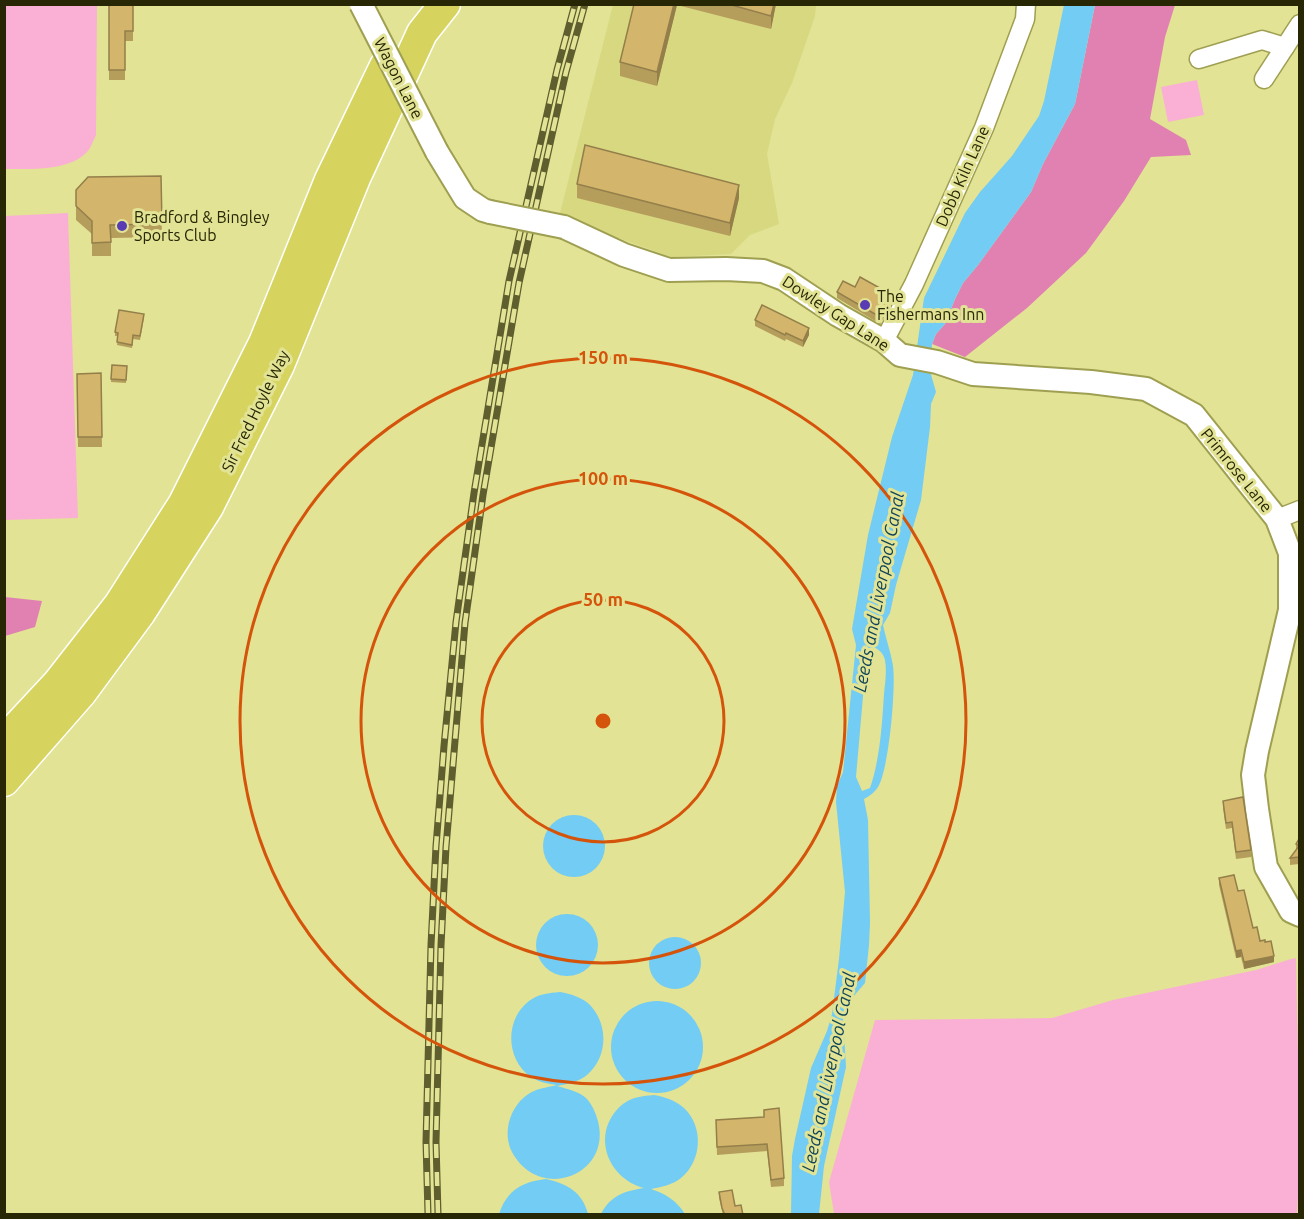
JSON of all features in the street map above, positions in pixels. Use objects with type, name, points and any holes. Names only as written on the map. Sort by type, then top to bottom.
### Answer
[{"type":"highway","name":"Sir Fred Hoyle Way","points":[[4,741],[58,683],[119,605],[184,503],[264,343],[330,180],[404,27],[420,4]]},
{"type":"highway","name":"Sir Fred Hoyle Way","points":[[4,782],[81,693],[140,613],[208,507],[279,365],[355,178],[423,33],[445,4]]},
{"type":"street","name":"Wagon Lane","points":[[361,4],[437,152],[465,198],[483,210],[564,227]]},
{"type":"street","name":"Dobb Kiln Lane","points":[[892,348],[914,284],[984,128],[1024,19],[1026,4]]},
{"type":"street","points":[[1264,79],[1299,24]]},
{"type":"street","points":[[1199,59],[1262,40],[1285,47]]},
{"type":"street","name":"Dowley Gap Lane","points":[[564,227],[624,255],[669,270],[764,271],[784,279],[892,348],[938,362]]},
{"type":"street","name":"Primrose Lane","points":[[938,362],[973,374],[1090,382],[1146,389],[1194,415],[1276,519],[1290,553],[1290,610],[1253,775],[1266,867],[1291,910],[1299,915]]},
{"type":"street","points":[[1276,519],[1299,510]]},
{"type":"shaded area","points":[[4,5],[97,5],[96,135],[83,156],[73,161],[51,168],[5,169]]},
{"type":"shaded area","points":[[613,5],[816,5],[815,16],[792,83],[775,119],[767,154],[779,224],[750,235],[731,254],[672,257],[559,217]]},
{"type":"shaded area","points":[[1095,5],[1175,5],[1165,37],[1150,119],[1186,140],[1191,155],[1151,157],[1124,201],[1086,253],[1027,308],[965,357],[932,344],[936,334],[945,324],[963,283],[1031,192],[1075,104]]},
{"type":"shaded area","points":[[1197,80],[1204,115],[1168,122],[1161,87]]},
{"type":"shaded area","points":[[68,213],[78,518],[5,520],[5,216]]},
{"type":"shaded area","points":[[5,597],[42,601],[35,627],[5,636]]},
{"type":"shaded area","points":[[1296,958],[1300,1149],[1297,1214],[834,1214],[829,1182],[875,1020],[1052,1018],[1113,1000],[1256,970]]},
{"type":"water","name":"Leeds and Liverpool Canal","points":[[1064,5],[1095,5],[1075,104],[1031,192],[963,283],[945,324],[936,334],[932,344],[930,371],[936,392],[931,404],[921,500],[890,613],[883,625],[894,677],[888,747],[878,787],[864,799],[868,820],[870,923],[865,983],[846,1005],[843,1018],[846,1067],[824,1166],[819,1214],[791,1214],[792,1156],[795,1139],[811,1068],[832,1014],[839,959],[845,892],[836,802],[837,786],[843,772],[856,645],[852,629],[868,535],[892,437],[913,375],[924,298],[965,213],[1012,156],[1039,116]],"holes":[[[873,647],[882,653],[886,664],[886,677],[876,765],[870,788],[862,791],[856,777],[867,650]]]},
{"type":"water","points":[[568,815],[580,815],[596,824],[603,834],[605,846],[603,858],[596,868],[580,877],[568,877],[557,872],[548,863],[543,852],[543,840],[548,829],[557,820]]},
{"type":"water","points":[[561,914],[573,914],[589,923],[596,933],[598,945],[596,957],[589,967],[573,976],[561,976],[550,971],[541,962],[536,951],[536,939],[541,928],[550,919]]},
{"type":"water","points":[[675,937],[685,939],[693,945],[699,953],[701,963],[699,973],[693,981],[685,987],[675,989],[665,987],[657,981],[651,973],[649,963],[651,953],[657,945],[665,939]]},
{"type":"water","points":[[560,992],[576,996],[589,1004],[600,1021],[603,1040],[599,1059],[587,1075],[576,1081],[557,1086],[583,1096],[593,1107],[600,1138],[595,1154],[585,1167],[572,1176],[556,1179],[540,1176],[524,1168],[509,1145],[508,1129],[512,1113],[521,1100],[541,1088],[557,1085],[537,1080],[522,1069],[513,1050],[512,1028],[521,1009],[529,1001],[544,994]]},
{"type":"water","points":[[648,1001],[666,1001],[683,1008],[696,1021],[703,1038],[703,1056],[696,1073],[683,1086],[666,1093],[648,1093],[631,1086],[618,1073],[611,1056],[611,1038],[618,1021],[631,1008]]},
{"type":"water","points":[[654,1095],[670,1099],[681,1105],[695,1125],[698,1144],[693,1163],[688,1171],[674,1182],[651,1189],[670,1198],[685,1214],[601,1214],[614,1198],[644,1188],[631,1183],[612,1164],[605,1140],[607,1127],[613,1115],[623,1104],[634,1098]]},
{"type":"water","points":[[546,1179],[561,1183],[573,1190],[582,1200],[588,1214],[499,1214],[506,1199],[516,1189],[530,1182]]},
{"type":"building","points":[[109,4],[133,4],[133,31],[125,31],[125,70],[109,70]]},
{"type":"building","points":[[634,4],[674,4],[657,72],[620,62]]},
{"type":"building","points":[[728,4],[774,4],[771,16]]},
{"type":"building","points":[[585,145],[739,185],[730,223],[577,184]]},
{"type":"building","name":"Bradford & Bingley Sports Club","points":[[161,176],[162,224],[110,225],[111,242],[92,243],[92,221],[76,206],[76,190],[88,177]]},
{"type":"building","points":[[860,277],[887,292],[883,300],[888,303],[880,317],[837,292],[843,281],[855,287]]},
{"type":"building","points":[[762,305],[809,328],[803,341],[755,320]]},
{"type":"building","points":[[119,310],[144,314],[140,336],[133,335],[132,345],[117,342],[118,333],[115,332]]},
{"type":"building","points":[[112,365],[127,366],[126,380],[111,379]]},
{"type":"building","points":[[101,373],[102,437],[78,437],[77,374]]},
{"type":"building","points":[[1243,797],[1251,850],[1236,852],[1232,822],[1226,823],[1223,801]]},
{"type":"building","points":[[1299,846],[1299,857],[1290,858]]},
{"type":"building","points":[[1234,875],[1238,891],[1244,890],[1253,928],[1257,927],[1260,941],[1271,941],[1274,956],[1244,962],[1241,950],[1236,951],[1219,878]]},
{"type":"building","points":[[779,1108],[784,1178],[771,1180],[767,1144],[717,1147],[716,1120],[764,1117],[764,1110]]},
{"type":"building","points":[[732,1190],[735,1206],[741,1205],[743,1215],[725,1215],[719,1192]]},
{"type":"railway","points":[[428,1214],[426,1142],[431,945],[436,846],[456,622],[474,493],[509,281],[557,70],[575,4]]},
{"type":"railway","points":[[438,1214],[436,1142],[441,945],[446,847],[465,623],[483,495],[519,283],[566,72],[585,4]]},
{"type":"place","name":"Bradford & Bingley Sports Club","points":[[122,226]]},
{"type":"place","name":"The Fishermans Inn","points":[[865,305]]}]
